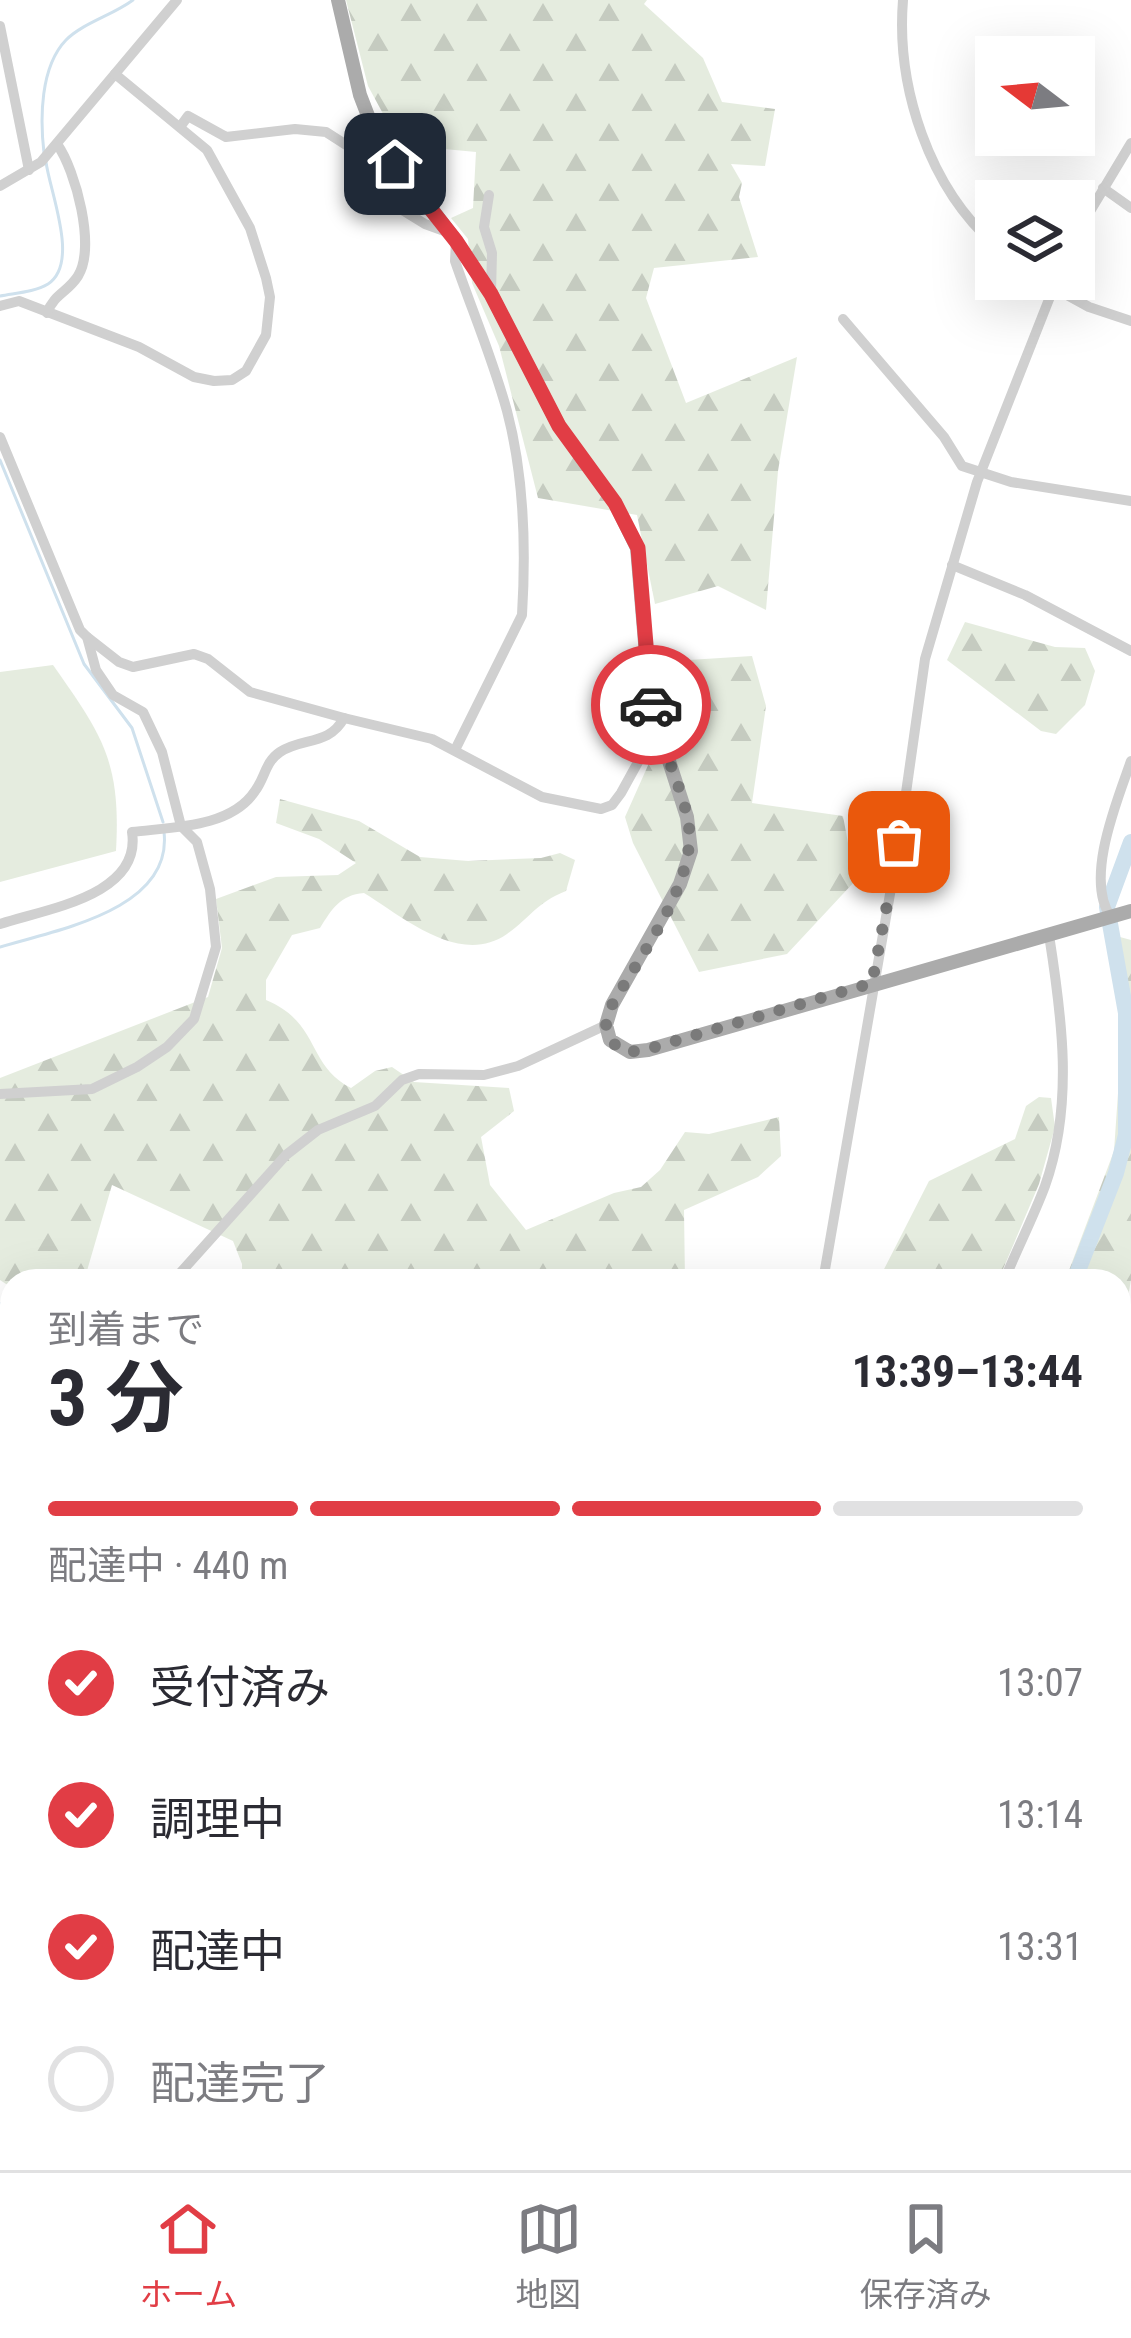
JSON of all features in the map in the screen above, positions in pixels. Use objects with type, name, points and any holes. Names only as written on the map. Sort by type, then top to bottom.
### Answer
[{"type":"main road","points":[[338,0],[360,95],[375,134],[491,294],[559,426],[615,503],[638,548],[656,728],[687,817],[691,851],[680,884],[612,1005],[606,1025],[616,1047],[630,1052],[648,1049],[1131,911]]},
{"type":"street","points":[[0,187],[29,170],[57,144],[177,0]]},
{"type":"street","points":[[903,0],[902,46],[920,129],[957,201],[975,222]]},
{"type":"street","points":[[0,26],[29,170]]},
{"type":"street","points":[[0,306],[19,302],[139,347],[194,377],[232,380],[246,371],[266,335],[270,316],[266,278],[250,228],[207,150],[115,74]]},
{"type":"street","points":[[179,127],[188,116],[226,137],[295,129],[326,132],[354,150],[386,200],[453,237],[455,261],[510,429],[517,464],[524,590],[522,615],[455,750]]},
{"type":"street","points":[[1095,200],[1131,143]]},
{"type":"street","points":[[47,313],[53,297],[80,273],[87,250],[70,168],[57,144]]},
{"type":"street","points":[[1102,188],[1131,208]]},
{"type":"street","points":[[489,195],[484,227],[491,254],[491,294]]},
{"type":"street","points":[[825,1269],[899,842],[925,659],[980,475],[1049,300]]},
{"type":"street","points":[[1078,300],[1131,320]]},
{"type":"street","points":[[843,319],[944,437],[962,466],[980,475],[1131,501]]},
{"type":"street","points":[[0,437],[80,630],[133,668],[194,654],[208,659],[250,692],[432,739],[542,796],[601,809],[612,805],[648,744],[633,681],[646,664]]},
{"type":"street","points":[[952,565],[1025,595],[1131,652]]},
{"type":"street","points":[[0,1094],[106,1086],[167,1047],[194,1018],[212,970],[216,923],[197,842],[175,826],[162,752],[152,728],[142,712],[113,694],[104,682],[87,637]]},
{"type":"street","points":[[0,924],[112,883],[131,857],[133,832],[200,823],[243,804],[256,791],[273,756],[287,747],[319,740],[344,718]]},
{"type":"street","points":[[1111,917],[1102,904],[1107,829],[1131,761]]},
{"type":"street","points":[[1009,1269],[1046,1184],[1061,1114],[1060,1008],[1049,934]]},
{"type":"street","points":[[183,1269],[276,1163],[318,1130],[374,1106],[402,1080],[419,1074],[484,1075],[518,1066],[606,1025]]},
{"type":"green space","points":[[346,0],[647,0],[644,4],[703,58],[722,102],[775,109],[765,166],[731,164],[742,183],[739,197],[758,257],[654,268],[646,298],[686,403],[797,357],[778,471],[766,610],[718,586],[655,604],[637,515],[538,498],[499,346],[472,283],[468,239],[451,218],[473,208],[476,152],[423,147],[413,169],[368,86]]},
{"type":"green space","points":[[965,622],[1055,647],[1085,648],[1095,671],[1085,705],[1056,734],[1041,731],[947,660]]},
{"type":"green space","points":[[752,656],[766,706],[752,803],[843,816],[855,881],[787,954],[699,972],[633,843],[625,817],[666,725],[657,662]]},
{"type":"green space","points":[[53,665],[105,751],[115,794],[116,851],[0,882],[0,672]]},
{"type":"green space","points":[[280,799],[359,821],[420,857],[468,861],[560,853],[575,860],[566,891],[489,943],[451,942],[364,893],[349,897],[320,928],[292,935],[266,980],[266,1000],[296,1020],[326,1068],[351,1088],[375,1071],[392,1067],[414,1082],[509,1088],[514,1111],[481,1137],[490,1185],[526,1230],[614,1193],[641,1187],[660,1170],[685,1132],[709,1134],[779,1117],[781,1156],[758,1177],[684,1210],[685,1269],[242,1269],[233,1241],[112,1185],[88,1269],[0,1269],[0,1078],[208,997],[222,948],[216,899],[276,877],[338,875],[356,863],[319,839],[276,823]]},
{"type":"green space","points":[[1120,937],[1131,940],[1131,1269],[1070,1269],[1114,1151],[1121,1050]]},
{"type":"green space","points":[[1039,1097],[1051,1098],[1055,1127],[1039,1184],[1003,1269],[884,1269],[929,1181],[1015,1139],[1026,1106]]},
{"type":"waterway","points":[[44,153],[44,94],[57,51],[73,34],[133,0]]},
{"type":"waterway","points":[[0,296],[43,287],[57,274],[62,260],[46,162]]},
{"type":"waterway","points":[[0,460],[84,664],[132,728],[163,822]]},
{"type":"waterway","points":[[0,947],[79,924],[131,898],[150,880],[162,859],[164,832]]},
{"type":"waterway","points":[[1079,1269],[1126,1135],[1126,1013],[1107,907],[1131,842]]},
{"type":"way so far","points":[[651,705],[687,817],[691,851],[680,884],[612,1005],[606,1025],[616,1047],[630,1052],[648,1049],[872,983],[899,842]]},
{"type":"route","points":[[395,164],[491,294],[559,426],[615,503],[638,548],[651,705]]}]
